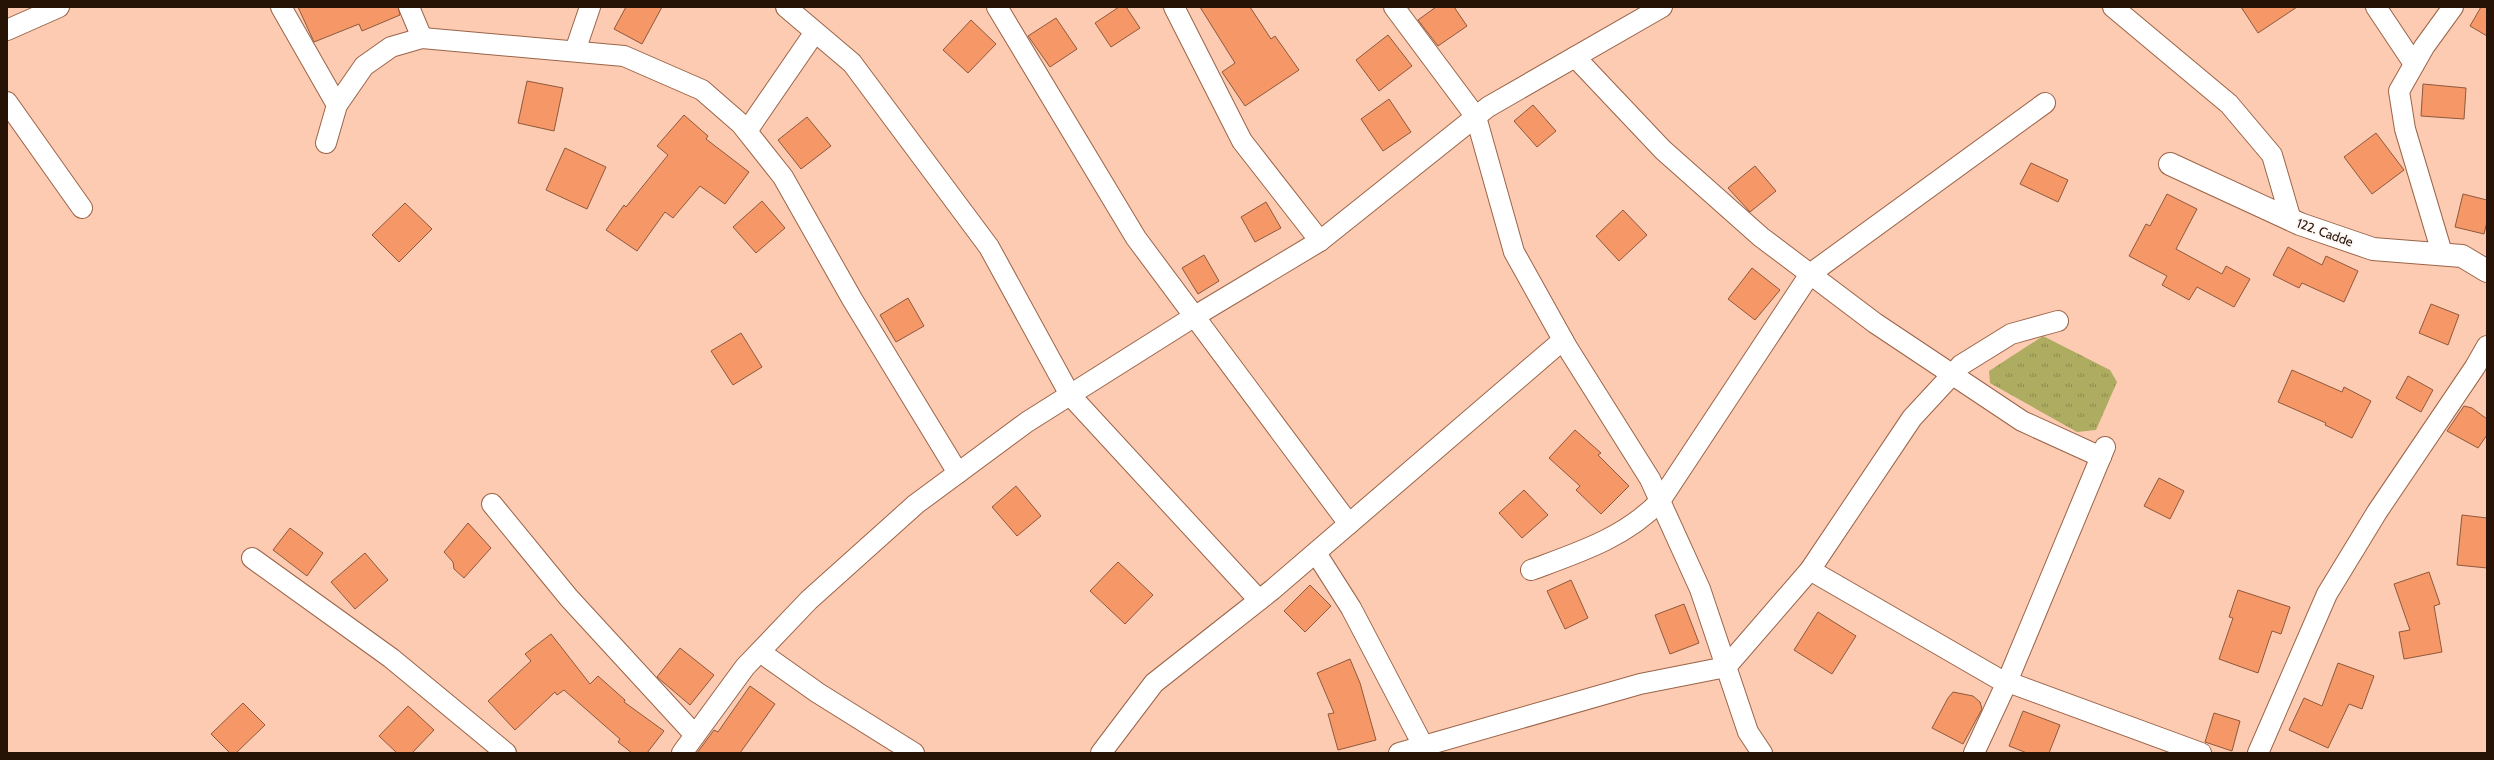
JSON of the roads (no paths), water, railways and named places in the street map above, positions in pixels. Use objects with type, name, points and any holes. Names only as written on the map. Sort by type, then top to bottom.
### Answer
[{"type":"street","points":[[7,30],[59,7]]},
{"type":"street","points":[[281,7],[337,104]]},
{"type":"street","points":[[409,7],[422,38]]},
{"type":"street","points":[[575,51],[590,7]]},
{"type":"street","points":[[786,7],[852,63],[989,247],[1070,395],[1259,600]]},
{"type":"street","points":[[997,7],[1136,238],[1349,524]]},
{"type":"street","points":[[1174,7],[1242,141],[1320,241]]},
{"type":"street","points":[[1394,7],[1476,117],[1514,252],[1563,340],[1650,478],[1700,589],[1748,732],[1762,753]]},
{"type":"street","points":[[682,753],[746,667],[808,600],[916,504],[1027,422],[1195,316],[1320,241],[1488,107],[1662,7]]},
{"type":"street","points":[[2113,7],[2229,104],[2272,155],[2291,220]]},
{"type":"street","points":[[2376,7],[2414,64]]},
{"type":"street","points":[[2442,253],[2405,129],[2399,91],[2424,47],[2453,7]]},
{"type":"street","points":[[747,131],[815,32]]},
{"type":"street","points":[[326,142],[337,104],[364,66],[391,47],[422,38],[624,56],[702,90],[747,131],[783,177],[852,299],[958,473]]},
{"type":"street","points":[[1576,57],[1663,150],[1760,237],[1875,323],[2022,421],[2103,452],[2007,682],[1974,753]]},
{"type":"street","points":[[7,102],[82,208]]},
{"type":"street","points":[[1531,570],[1598,545],[1644,517],[1660,501],[1810,274],[2045,103]]},
{"type":"street","name":"122. Cadde","points":[[2170,164],[2291,220],[2373,249],[2442,253],[2462,256],[2487,271]]},
{"type":"street","points":[[1399,753],[1425,750],[1640,684],[1726,667],[1810,570],[1912,418],[1961,365],[2011,334],[2058,320]]},
{"type":"street","points":[[1101,753],[1154,683],[1259,600],[1563,340]]},
{"type":"street","points":[[2258,753],[2327,594],[2377,512],[2475,367],[2487,346]]},
{"type":"street","points":[[492,504],[569,598],[695,735]]},
{"type":"street","points":[[1316,552],[1351,608],[1425,750]]},
{"type":"street","points":[[252,558],[391,658],[506,753]]},
{"type":"street","points":[[1810,570],[2007,682],[2201,753]]},
{"type":"street","points":[[760,652],[818,693],[914,753]]}]
